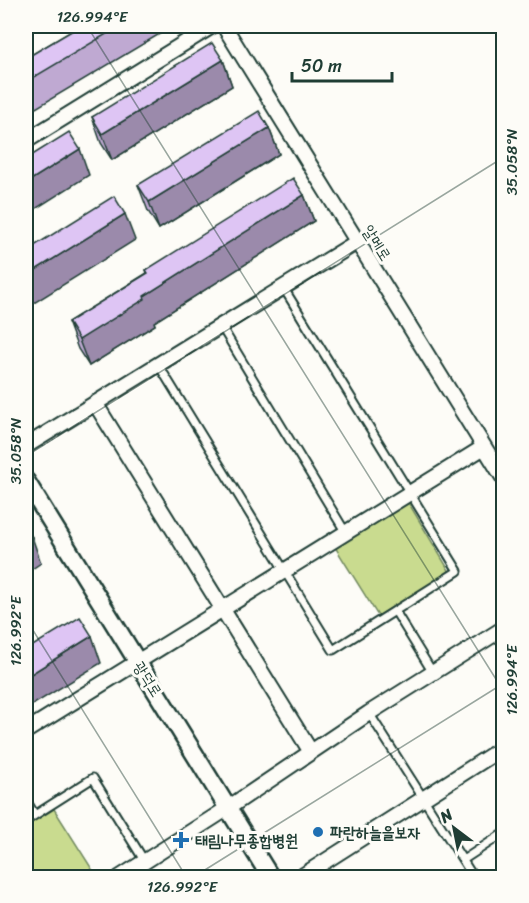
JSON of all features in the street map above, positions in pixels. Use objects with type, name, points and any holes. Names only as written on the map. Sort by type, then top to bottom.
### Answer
[{"type":"street","points":[[26,141],[212,26]]},
{"type":"street","name":"알메로","points":[[224,26],[504,479]]},
{"type":"street","points":[[26,446],[357,242]]},
{"type":"street","points":[[95,404],[310,752]]},
{"type":"street","points":[[26,731],[484,447]]},
{"type":"street","name":"광덕로","points":[[26,481],[271,878]]},
{"type":"street","points":[[119,878],[369,713],[504,628]]},
{"type":"street","points":[[299,878],[504,747]]},
{"type":"lane","points":[[158,364],[333,650],[458,571],[283,287]]},
{"type":"lane","points":[[221,326],[345,533]]},
{"type":"lane","points":[[395,611],[433,673]]},
{"type":"lane","points":[[369,713],[474,878]]},
{"type":"lane","points":[[26,821],[93,778],[145,862]]},
{"type":"lane","points":[[26,800],[35,815]]},
{"type":"lane","points":[[463,860],[504,833]]},
{"type":"green space","points":[[408,502],[450,572],[378,616],[335,547]]},
{"type":"green space","points":[[54,809],[97,877],[26,877],[26,826]]},
{"type":"building","points":[[80,26],[120,26],[26,82],[26,58]]},
{"type":"building","points":[[212,43],[223,60],[102,134],[92,117]]},
{"type":"building","points":[[259,111],[269,128],[149,202],[138,185]]},
{"type":"building","points":[[69,132],[80,149],[26,183],[26,159]]},
{"type":"building","points":[[293,178],[304,195],[79,340],[68,322],[148,273],[146,270]]},
{"type":"building","points":[[114,196],[125,214],[26,276],[26,251]]},
{"type":"building","points":[[26,528],[32,537],[26,541]]},
{"type":"building","points":[[80,617],[92,636],[26,677],[26,650]]},
{"type":"place","name":"파란하늘을보자","points":[[318,832]]},
{"type":"place","name":"태림나무종합병원","points":[[181,840]]}]
